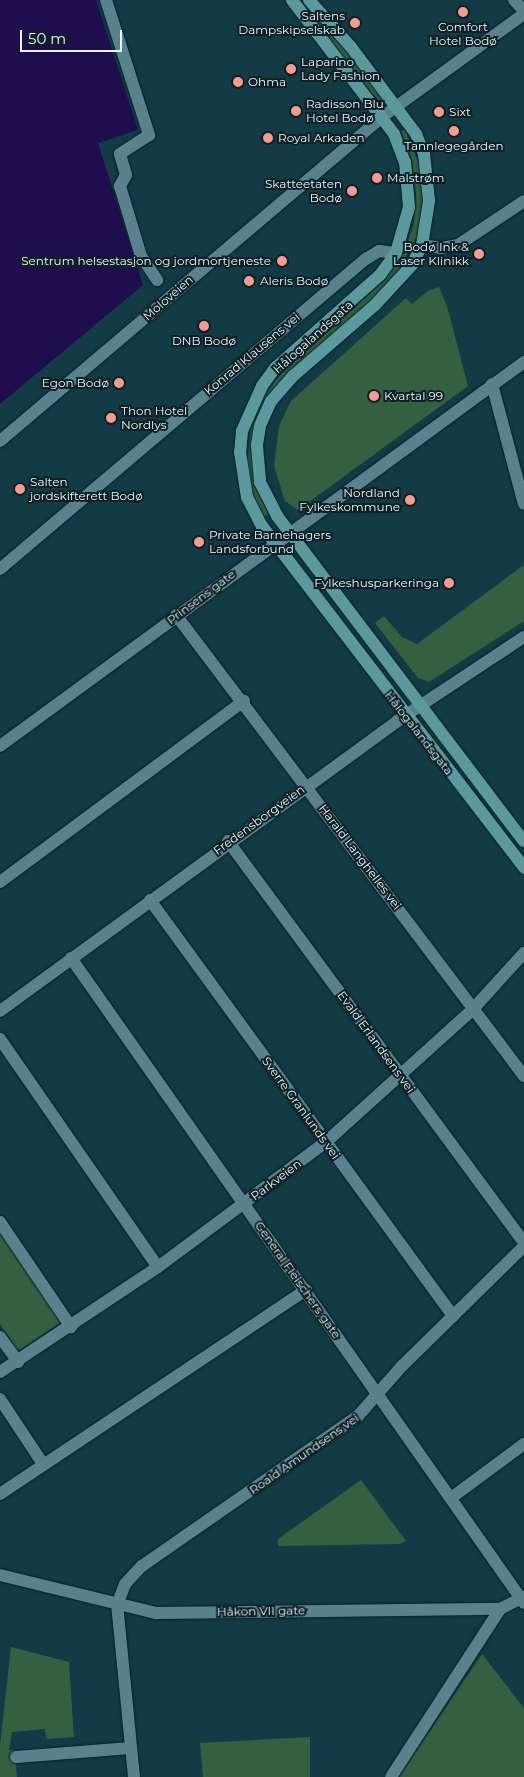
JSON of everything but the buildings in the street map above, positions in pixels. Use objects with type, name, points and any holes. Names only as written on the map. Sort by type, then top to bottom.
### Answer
[{"type":"street","points":[[106,0],[149,135],[120,154],[126,175],[120,186],[142,256],[157,280]]},
{"type":"street","name":"Hålogalandsgata","points":[[292,0],[382,117],[400,146],[409,178],[409,207],[396,254],[366,290],[275,368],[247,415],[240,452],[242,476],[247,497],[259,521],[275,543],[404,715],[524,868]]},
{"type":"street","name":"Hålogalandsgata","points":[[309,0],[397,106],[416,134],[428,173],[429,201],[422,245],[412,265],[398,282],[293,376],[266,411],[257,446],[260,482],[272,508],[524,841]]},
{"type":"street","points":[[514,0],[524,13]]},
{"type":"street","name":"Moloveien","points":[[0,441],[382,117],[524,13]]},
{"type":"street","points":[[422,245],[441,248],[458,245],[524,201]]},
{"type":"street","name":"Konrad Klausens vei","points":[[0,569],[371,256],[379,250],[396,254]]},
{"type":"street","name":"Prinsens gate","points":[[0,746],[524,362]]},
{"type":"street","points":[[492,384],[524,504]]},
{"type":"street","name":"Harald Langhelles vei","points":[[176,616],[244,702],[524,1076]]},
{"type":"street","name":"Fredensborgveien","points":[[0,1011],[228,841],[404,715],[524,637]]},
{"type":"street","points":[[0,882],[244,702]]},
{"type":"street","name":"Evald Erlandsens vei","points":[[228,841],[524,1242]]},
{"type":"street","name":"Sverre Granlunds vei","points":[[150,900],[453,1316]]},
{"type":"street","name":"Parkveien","points":[[0,1372],[18,1362],[158,1267],[326,1142],[401,1077],[473,1009],[524,953]]},
{"type":"street","name":"General Fleischers gate","points":[[71,958],[243,1205],[306,1290],[523,1599]]},
{"type":"street","points":[[0,1039],[158,1267]]},
{"type":"street","points":[[0,1222],[70,1327]]},
{"type":"street","name":"Roald Amundsens vei","points":[[118,1605],[125,1584],[142,1566],[358,1416],[453,1316],[524,1246]]},
{"type":"street","points":[[0,1494],[306,1290]]},
{"type":"street","points":[[0,1337],[18,1362]]},
{"type":"street","points":[[0,1399],[43,1464]]},
{"type":"street","points":[[451,1498],[524,1444]]},
{"type":"street","name":"Håkon VII gate","points":[[0,1575],[156,1614],[500,1609]]},
{"type":"street","points":[[390,1777],[500,1609],[523,1599]]},
{"type":"street","points":[[118,1605],[134,1777]]},
{"type":"street","points":[[16,1757],[132,1748]]},
{"type":"green space","points":[[312,9],[385,99],[384,103],[381,104],[307,12]]},
{"type":"green space","points":[[405,130],[419,164],[423,193],[418,234],[393,280],[273,391],[255,483],[268,514],[264,517],[253,496],[247,470],[251,426],[264,396],[280,375],[386,279],[403,254],[414,224],[416,194],[412,160],[401,131]]},
{"type":"green space","name":"Kvartal 99","points":[[439,287],[447,306],[468,386],[298,510],[285,501],[274,466],[279,426],[291,401],[406,298],[412,304],[428,291]]},
{"type":"green space","points":[[524,565],[524,621],[429,682],[418,678],[375,623],[384,616],[402,637],[417,644]]},
{"type":"green space","points":[[0,1232],[61,1322],[18,1351],[0,1324]]},
{"type":"green space","points":[[361,1480],[406,1541],[400,1544],[278,1546],[278,1539]]},
{"type":"green space","points":[[11,1647],[69,1662],[74,1737],[46,1739],[45,1729],[12,1732],[9,1750],[15,1750],[17,1777],[0,1777],[0,1746]]},
{"type":"green space","points":[[482,1654],[524,1708],[524,1777],[399,1777]]},
{"type":"green space","points":[[310,1737],[310,1777],[203,1777],[200,1743]]},
{"type":"shaded area","points":[[0,0],[96,0],[138,130],[98,143],[143,285],[0,404]]},
{"type":"place","name":"Comfort Hotel Bodø","points":[[463,12]]},
{"type":"place","name":"Saltens Dampskipselskab","points":[[355,23]]},
{"type":"place","name":"Laparino Lady Fashion","points":[[291,69]]},
{"type":"place","name":"Ohma","points":[[238,82]]},
{"type":"place","name":"Radisson Blu Hotel Bodø","points":[[296,111]]},
{"type":"place","name":"Sixt","points":[[439,112]]},
{"type":"place","name":"Tannlegegården","points":[[454,131]]},
{"type":"place","name":"Royal Arkaden","points":[[268,138]]},
{"type":"place","name":"Malstrøm","points":[[377,178]]},
{"type":"place","name":"Skatteetaten Bodø","points":[[352,191]]},
{"type":"place","name":"Bodø Ink & Laser Klinikk","points":[[479,254]]},
{"type":"place","name":"Sentrum helsestasjon og jordmortjeneste","points":[[282,261]]},
{"type":"place","name":"Aleris Bodø","points":[[249,281]]},
{"type":"place","name":"DNB Bodø","points":[[204,326]]},
{"type":"place","name":"Egon Bodø","points":[[119,383]]},
{"type":"place","name":"Kvartal 99","points":[[374,396]]},
{"type":"place","name":"Thon Hotel Nordlys","points":[[111,418]]},
{"type":"place","name":"Salten jordskifterett Bodø","points":[[20,489]]},
{"type":"place","name":"Nordland Fylkeskommune","points":[[410,500]]},
{"type":"place","name":"Private Barnehagers Landsforbund","points":[[199,542]]},
{"type":"place","name":"Fylkeshusparkeringa","points":[[449,583]]}]
